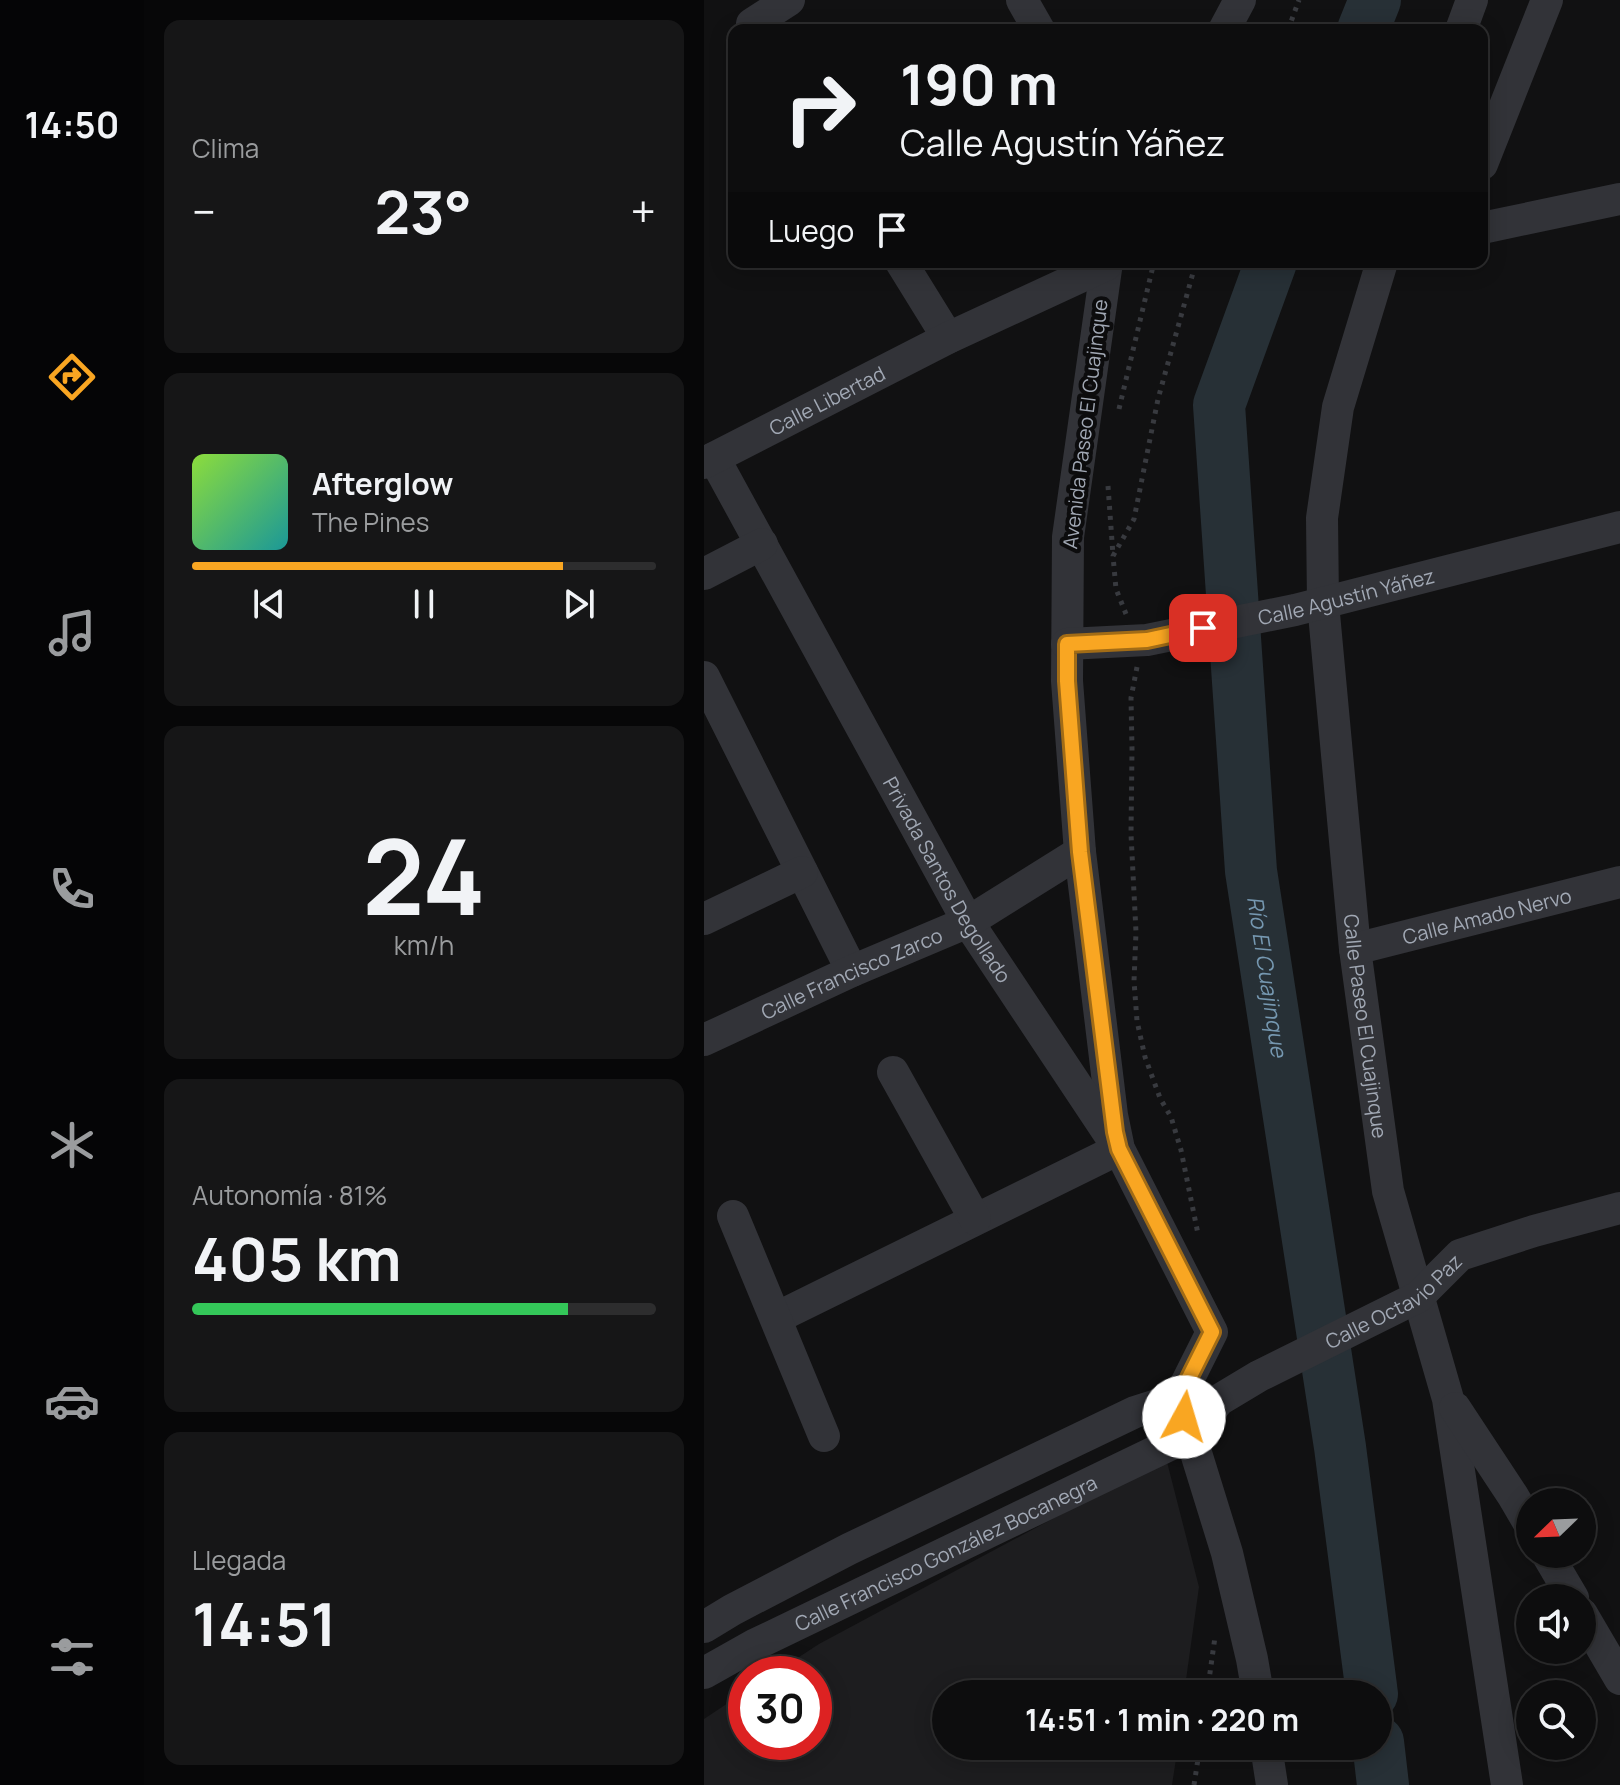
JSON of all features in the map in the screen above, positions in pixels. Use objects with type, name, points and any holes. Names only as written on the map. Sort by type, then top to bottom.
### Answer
[{"type":"street","points":[[748,18],[789,0]]},
{"type":"street","points":[[1022,0],[1036,24]]},
{"type":"street","points":[[1227,24],[1240,0]]},
{"type":"street","points":[[1463,24],[1472,0]]},
{"type":"street","points":[[1488,149],[1547,0]]},
{"type":"street","points":[[1488,227],[1618,209]]},
{"type":"street","points":[[905,268],[948,338]]},
{"type":"street","name":"Calle Libertad","points":[[709,461],[948,338],[1098,268]]},
{"type":"street","name":"Avenida Paseo El Cuajinque","points":[[1106,268],[1068,537],[1067,681],[1080,852],[1112,1115],[1119,1149],[1212,1332],[1179,1398]]},
{"type":"street","name":"Calle Paseo El Cuajinque","points":[[1380,268],[1338,407],[1322,518],[1323,603],[1355,949],[1404,1305],[1448,1399],[1507,1785]]},
{"type":"street","name":"Privada Santos Degollado","points":[[709,461],[762,544],[968,922],[1119,1149]]},
{"type":"street","name":"Calle Agustín Yáñez","points":[[1067,644],[1137,629],[1323,603],[1620,527]]},
{"type":"street","points":[[704,574],[762,544]]},
{"type":"street","points":[[704,677],[852,971]]},
{"type":"street","name":"Calle Francisco Zarco","points":[[704,1040],[852,971],[968,922],[1080,852]]},
{"type":"street","points":[[704,919],[802,872]]},
{"type":"street","name":"Calle Amado Nervo","points":[[1355,949],[1620,882]]},
{"type":"street","points":[[893,1072],[975,1219]]},
{"type":"street","points":[[776,1318],[1119,1149]]},
{"type":"street","name":"Calle Octavio Paz","points":[[1190,1435],[1219,1400],[1259,1376],[1404,1305],[1460,1255],[1620,1208]]},
{"type":"street","points":[[733,1216],[824,1436]]},
{"type":"street","points":[[704,1627],[863,1542],[1135,1412],[1179,1398],[1219,1400]]},
{"type":"street","points":[[1179,1398],[1227,1553],[1256,1680]]},
{"type":"street","points":[[1448,1399],[1516,1501]]},
{"type":"street","name":"Calle Francisco González Bocanegra","points":[[704,1673],[754,1645],[1190,1435]]},
{"type":"street","points":[[732,1610],[754,1645]]},
{"type":"street","points":[[1596,1638],[1620,1679]]},
{"type":"street","points":[[1268,1760],[1272,1785]]},
{"type":"path","points":[[1290,24],[1299,0]]},
{"type":"path","points":[[1117,423],[1153,268]]},
{"type":"path","points":[[1113,556],[1134,519],[1158,399],[1194,268]]},
{"type":"path","points":[[1109,476],[1116,589],[1137,629]]},
{"type":"path","points":[[1137,671],[1131,698],[1131,834],[1137,1021],[1145,1057],[1160,1098],[1171,1117],[1181,1150],[1201,1245]]},
{"type":"path","points":[[1194,1785],[1198,1760]]},
{"type":"shaded area","points":[[1166,1458],[1199,1587],[1186,1680],[932,1680],[932,1760],[1176,1760],[1172,1785],[704,1785],[704,1719],[728,1703],[728,1760],[832,1760],[832,1656],[801,1656]]},
{"type":"waterway","name":"Río El Cuajinque","points":[[1365,24],[1375,0]]},
{"type":"waterway","name":"Río El Cuajinque","points":[[1269,268],[1219,405],[1251,871],[1340,1447],[1370,1680]]},
{"type":"waterway","name":"Río El Cuajinque","points":[[1380,1760],[1383,1785]]},
{"type":"route","points":[[1184,1417],[1179,1398],[1212,1332],[1119,1149],[1115,1132],[1080,852],[1067,644],[1147,640],[1203,628]]}]
